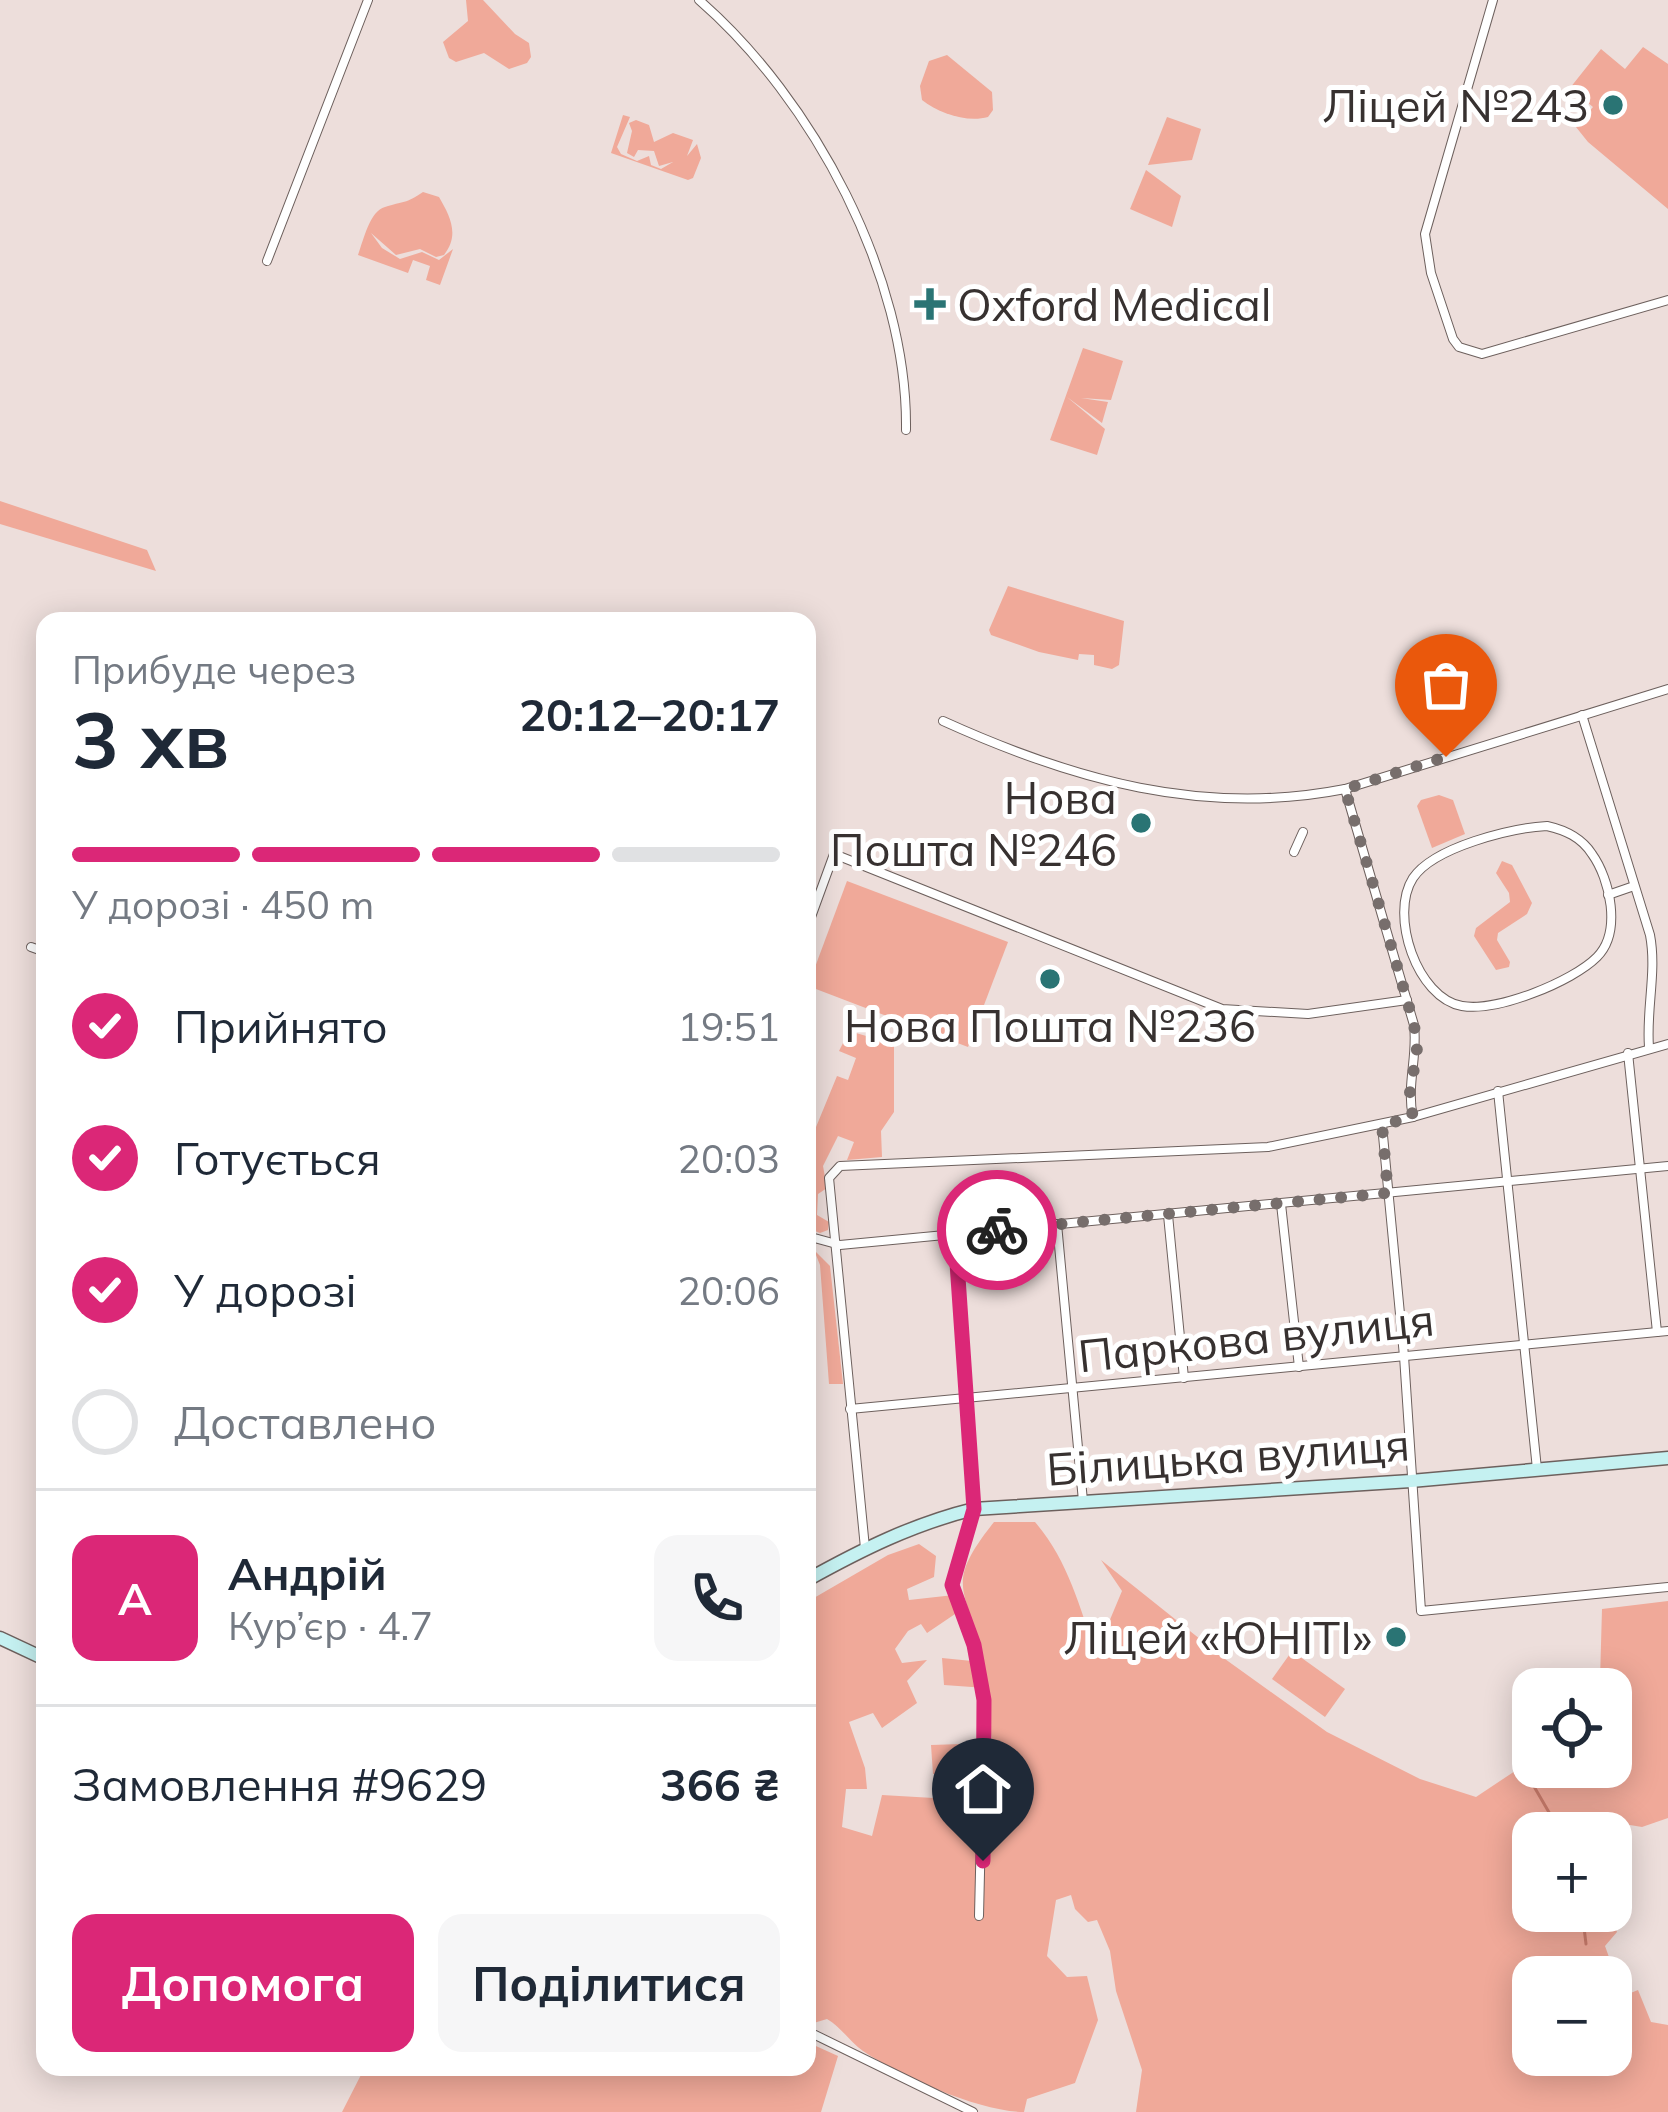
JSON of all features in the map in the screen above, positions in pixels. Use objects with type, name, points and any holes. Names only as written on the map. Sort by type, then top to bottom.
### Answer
[{"type":"main road","name":"Білицька вулиця","points":[[816,1575],[865,1547],[927,1521],[974,1509],[1411,1481],[1668,1458]]},
{"type":"main road","points":[[0,1638],[36,1656]]},
{"type":"street","points":[[267,261],[368,0]]},
{"type":"street","points":[[699,0],[786,92],[848,202],[875,269],[899,351],[906,430]]},
{"type":"street","points":[[1493,0],[1425,234],[1425,249],[1453,339],[1470,353],[1482,354],[1668,300]]},
{"type":"street","points":[[943,721],[1102,779],[1165,794],[1252,801],[1345,789],[1668,689]]},
{"type":"street","points":[[1582,715],[1653,954],[1647,1004],[1649,1047]]},
{"type":"street","points":[[1345,789],[1408,1000],[1417,1051],[1409,1098],[1413,1117]]},
{"type":"street","points":[[1531,827],[1553,827],[1577,838],[1592,853],[1608,896],[1611,928],[1597,957],[1540,990],[1480,1007],[1448,1002],[1426,985],[1404,919],[1406,895],[1420,870],[1460,847],[1531,827]]},
{"type":"street","points":[[1294,852],[1303,832]]},
{"type":"street","points":[[816,903],[834,854],[1222,1009],[1308,1014],[1408,1000]]},
{"type":"street","points":[[1608,896],[1634,886]]},
{"type":"street","points":[[1385,924],[1404,919]]},
{"type":"street","points":[[31,947],[36,949]]},
{"type":"street","points":[[865,1547],[829,1178],[833,1171],[850,1164],[1268,1147],[1382,1125],[1668,1044]]},
{"type":"street","points":[[1628,1053],[1638,1170],[1663,1332]]},
{"type":"street","points":[[1498,1091],[1538,1470]]},
{"type":"street","points":[[1382,1125],[1421,1611],[1668,1587]]},
{"type":"street","points":[[816,1239],[836,1245],[1668,1166]]},
{"type":"street","points":[[1281,1204],[1299,1366]]},
{"type":"street","points":[[1168,1215],[1184,1378]]},
{"type":"street","points":[[1057,1225],[1083,1501]]},
{"type":"street","points":[[955,1234],[974,1509],[952,1585],[974,1645],[984,1700],[979,1916]]},
{"type":"street","name":"Паркова вулиця","points":[[850,1408],[1663,1332]]},
{"type":"street","points":[[816,2035],[973,2112]]},
{"type":"shaded area","points":[[466,0],[483,0],[529,43],[527,63],[509,69],[484,53],[456,62],[449,58],[443,42],[468,21]]},
{"type":"shaded area","points":[[1643,47],[1668,64],[1668,209],[1576,127],[1593,107],[1570,88],[1601,49],[1625,69]]},
{"type":"shaded area","points":[[947,55],[992,92],[993,110],[988,117],[953,116],[922,100],[920,86],[929,61]]},
{"type":"shaded area","points":[[623,115],[630,117],[617,147],[621,154],[637,161],[649,156],[651,165],[661,169],[673,162],[659,166],[654,151],[638,150],[634,157],[627,153],[629,123],[636,120],[649,125],[654,142],[673,133],[693,140],[687,156],[697,144],[701,158],[693,178],[688,180],[611,153]]},
{"type":"shaded area","points":[[1167,117],[1201,129],[1192,160],[1148,165]]},
{"type":"shaded area","points":[[1146,170],[1181,196],[1172,227],[1130,209]]},
{"type":"shaded area","points":[[423,192],[439,197],[450,218],[452,240],[444,255],[436,257],[420,249],[396,255],[371,233],[382,248],[400,259],[422,252],[439,260],[453,249],[440,285],[426,280],[430,266],[413,260],[408,273],[358,255],[375,214]]},
{"type":"shaded area","points":[[1083,348],[1123,361],[1111,400],[1081,398],[1108,402],[1102,423],[1067,397],[1105,429],[1097,455],[1050,440]]},
{"type":"shaded area","points":[[0,501],[147,550],[156,571],[0,524]]},
{"type":"shaded area","points":[[1008,586],[1124,621],[1119,665],[1112,669],[1094,665],[1094,655],[1079,654],[1078,660],[991,635]]},
{"type":"shaded area","points":[[1439,795],[1453,800],[1465,834],[1432,848],[1417,806]]},
{"type":"shaded area","points":[[1502,861],[1512,865],[1532,903],[1527,914],[1498,933],[1497,940],[1510,962],[1509,967],[1496,970],[1474,936],[1476,928],[1510,902],[1496,873]]},
{"type":"shaded area","points":[[847,881],[1008,942],[968,1047],[816,989],[816,964]]},
{"type":"shaded area","points":[[849,1031],[894,1044],[894,1112],[881,1131],[882,1157],[847,1160],[854,1142],[838,1136],[823,1166],[827,1188],[818,1194],[817,1215],[829,1222],[828,1230],[820,1233],[816,1231],[816,1127],[837,1076],[848,1080],[856,1058],[839,1051]]},
{"type":"shaded area","points":[[816,1252],[830,1266],[843,1384],[829,1384]]},
{"type":"shaded area","points":[[994,1522],[1035,1522],[1064,1568],[1096,1653],[1122,1591],[1101,1560],[1225,1659],[1327,1732],[1420,1779],[1476,1797],[1512,1773],[1512,1788],[1632,1788],[1632,1668],[1600,1668],[1602,1609],[1668,1601],[1668,1818],[1642,1827],[1632,1825],[1632,1812],[1512,1812],[1512,1932],[1617,1932],[1605,1946],[1609,1956],[1512,1956],[1512,2076],[1632,2076],[1632,1992],[1638,1990],[1651,2022],[1668,2025],[1668,2112],[1136,2112],[1142,2070],[1116,1991],[1110,1951],[1097,1920],[1088,1922],[1075,1909],[1071,1895],[1056,1900],[1047,1956],[1067,1977],[1087,1976],[1098,2020],[1075,2083],[1027,2099],[1024,2112],[964,2100],[919,2082],[863,2051],[827,2019],[816,2022],[816,1597],[888,1555],[919,1544],[936,1556],[934,1577],[907,1589],[909,1600],[954,1595],[958,1612],[927,1633],[921,1624],[908,1631],[895,1649],[902,1663],[927,1660],[907,1681],[917,1703],[882,1728],[873,1713],[849,1722],[867,1789],[846,1789],[842,1827],[872,1836],[882,1795],[968,1800],[971,1775],[933,1774],[931,1745],[992,1743],[986,1688],[944,1685],[942,1658],[982,1662],[963,1576],[977,1544]]},
{"type":"shaded area","points":[[1292,1651],[1345,1689],[1325,1717],[1272,1679]]},
{"type":"shaded area","points":[[816,2046],[838,2056],[821,2112],[342,2112],[360,2076],[816,2076]]},
{"type":"waterway","points":[[1535,1788],[1549,1812]]},
{"type":"waterway","points":[[1585,1932],[1586,1944]]},
{"type":"way so far","points":[[997,1230],[1388,1193],[1382,1125],[1413,1117],[1409,1098],[1417,1051],[1408,1000],[1345,789],[1446,757]]},
{"type":"place","name":"Ліцей №243","points":[[1613,105]]},
{"type":"place","name":"Oxford Medical","points":[[930,304]]},
{"type":"place","name":"Нова Пошта №246","points":[[1141,823]]},
{"type":"place","name":"Нова Пошта №236","points":[[1050,979]]},
{"type":"place","name":"Ліцей «ЮНІТІ»","points":[[1396,1637]]},
{"type":"route","points":[[983,1861],[984,1700],[974,1645],[952,1585],[974,1509],[955,1234],[997,1230]]}]
